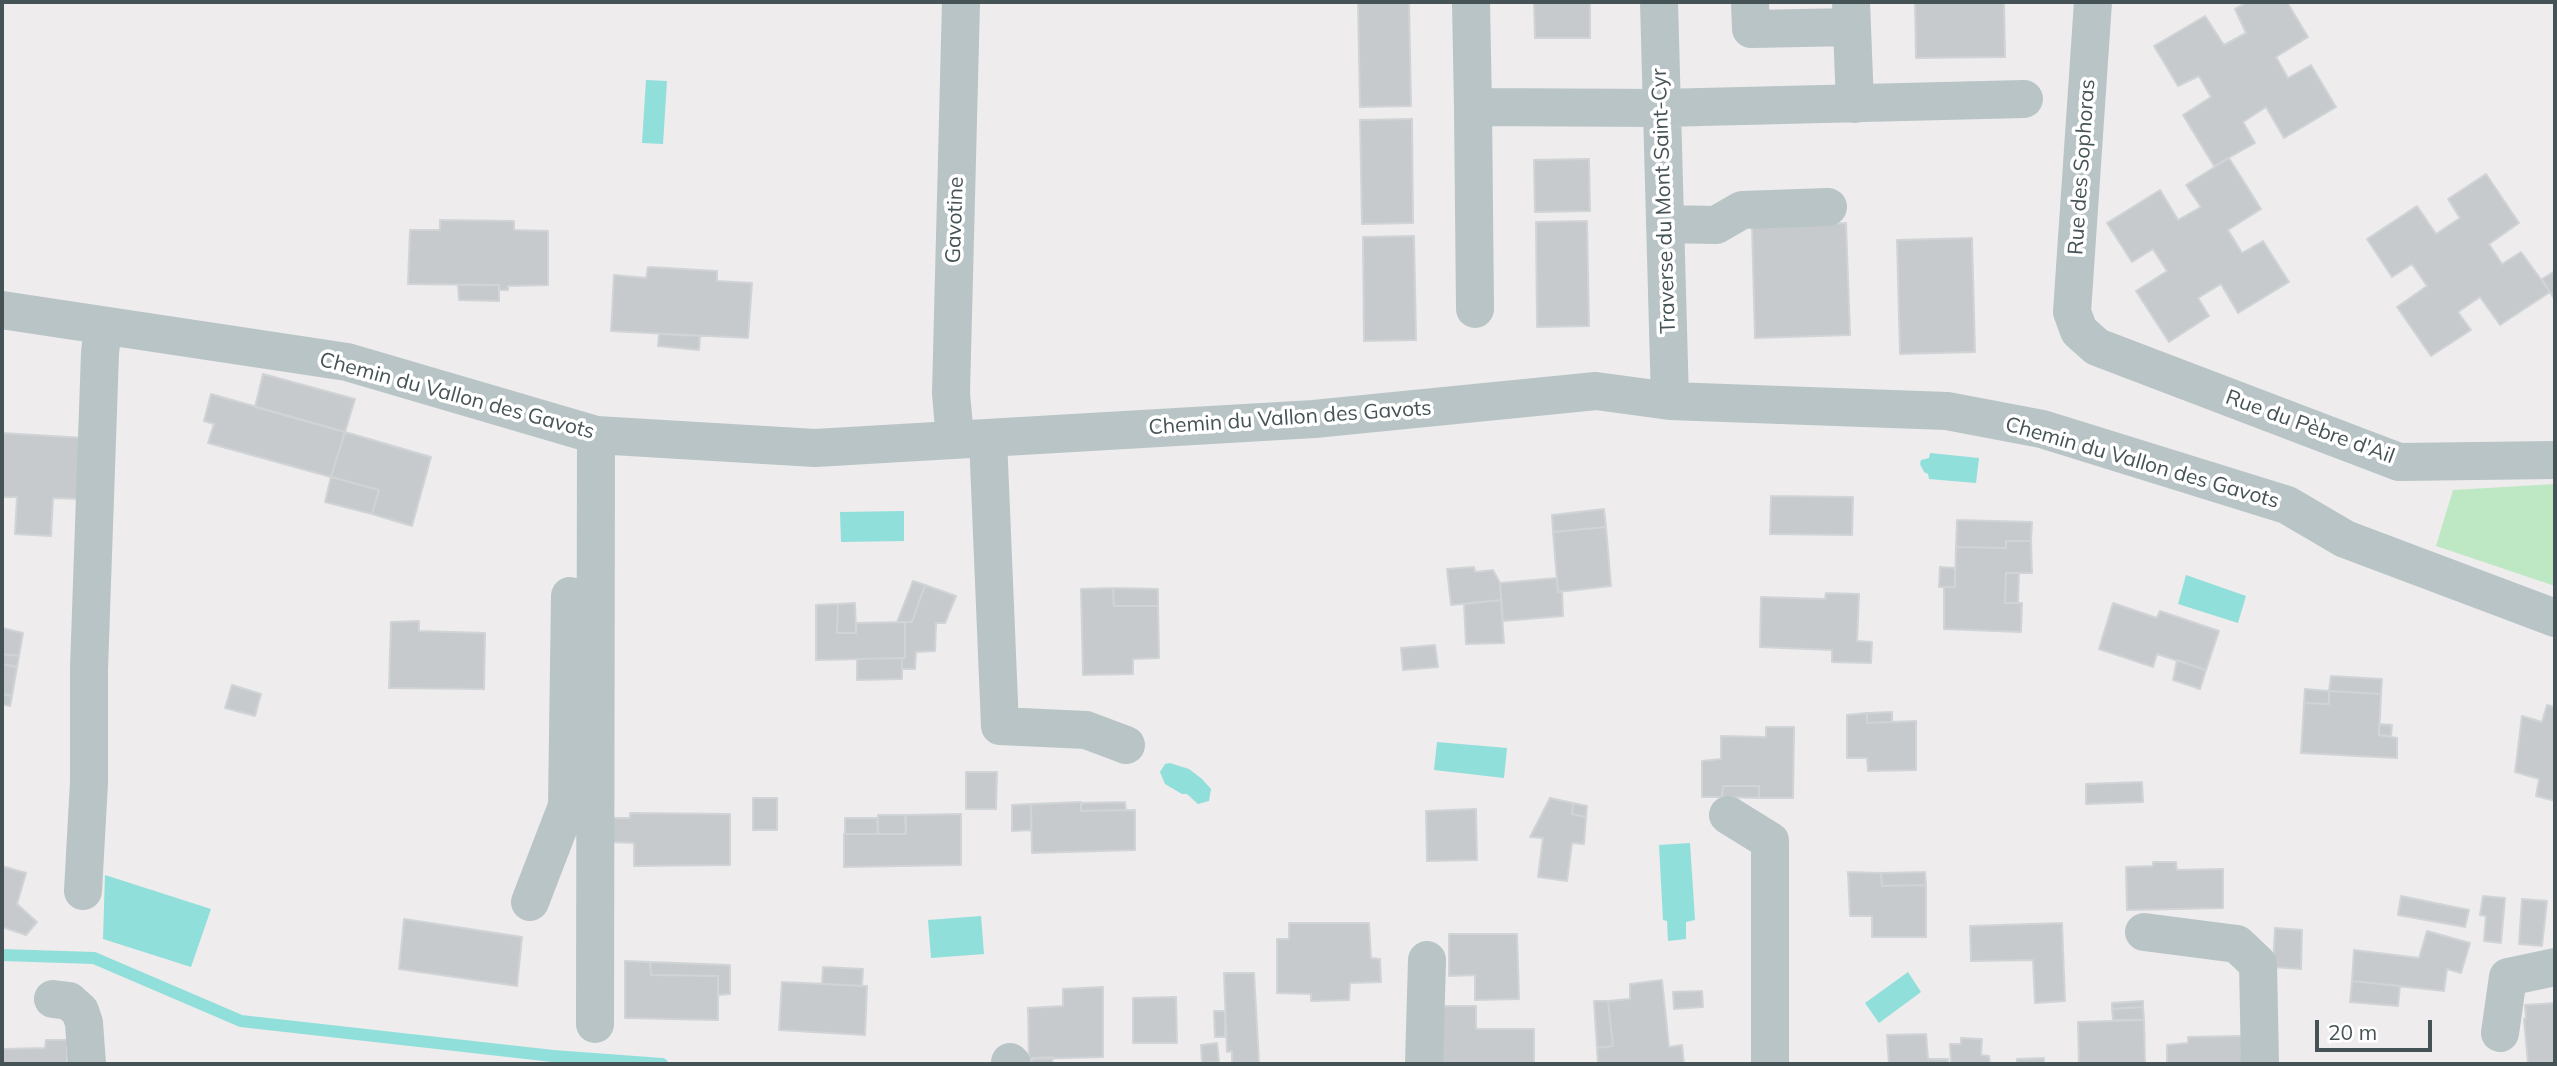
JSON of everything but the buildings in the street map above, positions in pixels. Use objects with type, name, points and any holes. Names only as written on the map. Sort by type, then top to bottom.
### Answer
[{"type":"street","name":"Gavotine","points":[[961,2],[951,379],[972,439],[1000,726],[1086,730],[1126,745]]},
{"type":"street","points":[[1471,2],[1475,309]]},
{"type":"street","name":"Traverse du Mont Saint-Cyr","points":[[1659,2],[1670,401]]},
{"type":"street","points":[[1750,2],[1751,29],[1851,15],[1854,104]]},
{"type":"street","name":"Rue des Sophoras","points":[[2079,331],[2072,312],[2093,2]]},
{"type":"street","points":[[1473,107],[1662,108],[2024,99]]},
{"type":"street","points":[[1665,224],[1716,225],[1742,210],[1828,207]]},
{"type":"street","name":"Chemin du Vallon des Gavots","points":[[2,310],[346,362],[584,431],[815,448],[1314,419],[1596,391],[1670,401],[1947,411],[2042,429],[2287,505],[2345,539],[2555,618]]},
{"type":"street","points":[[83,891],[89,782],[89,669],[103,326]]},
{"type":"street","name":"Rue du Pèbre d'Ail","points":[[2079,331],[2097,347],[2399,462],[2555,460]]},
{"type":"street","points":[[530,902],[566,806],[584,431]]},
{"type":"street","points":[[584,431],[595,1024]]},
{"type":"street","points":[[1728,815],[1770,841],[1770,1064]]},
{"type":"street","points":[[2144,932],[2237,944],[2258,964],[2260,1064]]},
{"type":"street","points":[[1424,1064],[1427,960]]},
{"type":"street","points":[[2500,1034],[2508,977],[2555,967]]},
{"type":"street","points":[[53,999],[69,1001],[80,1011],[84,1023],[87,1064]]},
{"type":"green space","points":[[2555,484],[2555,586],[2436,546],[2453,490]]},
{"type":"water","points":[[646,80],[667,81],[663,144],[642,143]]},
{"type":"water","points":[[1930,453],[1979,458],[1976,483],[1929,479],[1920,464],[1921,460],[1929,458]]},
{"type":"water","points":[[904,511],[904,541],[841,542],[840,512]]},
{"type":"water","points":[[2186,575],[2246,596],[2238,623],[2178,604]]},
{"type":"water","points":[[1437,742],[1507,748],[1504,778],[1434,770]]},
{"type":"water","points":[[1165,764],[1189,769],[1202,779],[1211,789],[1209,801],[1198,804],[1187,794],[1165,784],[1160,772]]},
{"type":"water","points":[[1690,843],[1695,920],[1686,922],[1686,939],[1668,941],[1667,921],[1663,920],[1659,845]]},
{"type":"water","points":[[105,875],[211,909],[191,967],[103,939]]},
{"type":"water","points":[[981,916],[984,954],[931,958],[928,920]]},
{"type":"water","points":[[1908,972],[1921,992],[1879,1023],[1865,1003]]},
{"type":"waterway","points":[[2,955],[94,958],[241,1021],[553,1056],[662,1064]]}]
